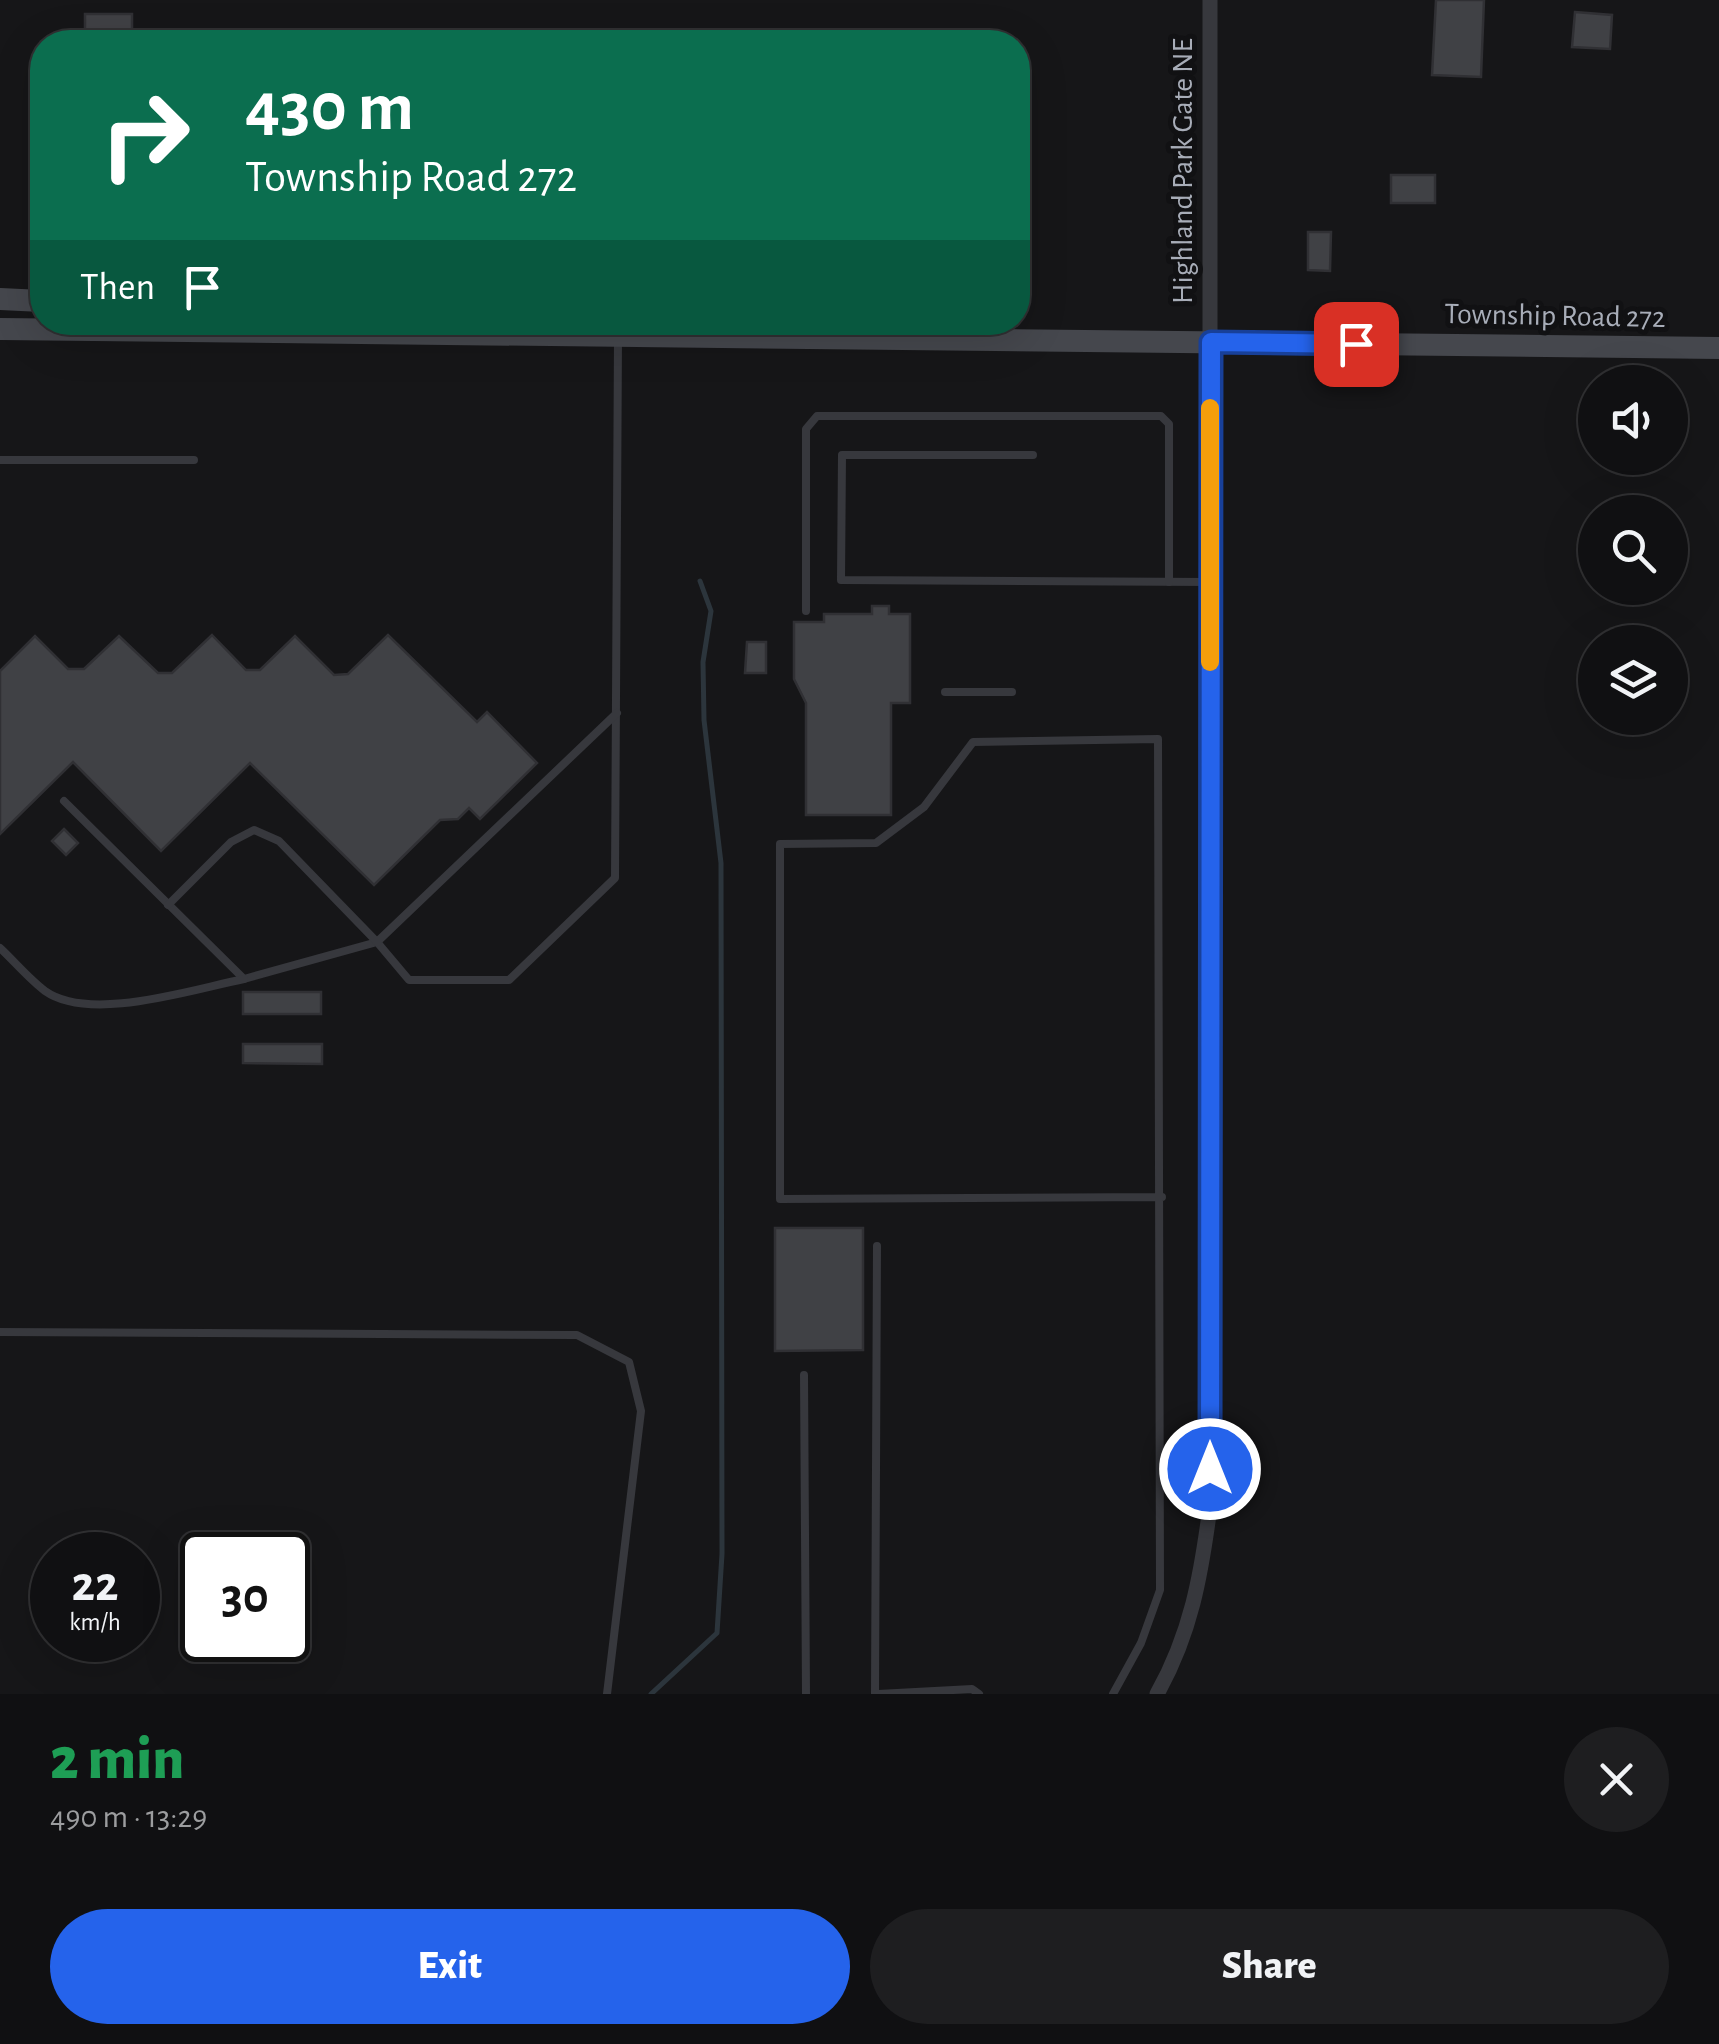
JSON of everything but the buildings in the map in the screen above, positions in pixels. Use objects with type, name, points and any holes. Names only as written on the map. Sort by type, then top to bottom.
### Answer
[{"type":"main road","points":[[0,299],[30,300]]},
{"type":"main road","points":[[0,329],[30,329]]},
{"type":"main road","name":"Township Road 272","points":[[692,335],[1719,348]]},
{"type":"street","name":"Highland Park Gate NE","points":[[1157,1694],[1182,1650],[1200,1589],[1210,1507],[1210,0]]},
{"type":"lane","points":[[168,904],[230,842],[254,830],[278,841],[409,980],[509,980],[615,878],[618,335]]},
{"type":"lane","points":[[806,612],[806,429],[817,416],[1161,416],[1169,424],[1169,582]]},
{"type":"lane","points":[[1033,456],[842,455],[841,580],[1210,582]]},
{"type":"lane","points":[[0,460],[194,460]]},
{"type":"lane","points":[[945,692],[1012,692]]},
{"type":"lane","points":[[0,948],[48,993],[82,1004],[122,1004],[244,980],[377,942],[616,712]]},
{"type":"lane","points":[[1112,1694],[1141,1642],[1160,1590],[1162,1197],[1158,739],[973,742],[924,807],[876,844],[780,844],[780,1199],[1162,1197]]},
{"type":"lane","points":[[64,802],[244,980]]},
{"type":"lane","points":[[876,1246],[877,1694],[972,1689],[978,1694]]},
{"type":"lane","points":[[0,1332],[577,1335],[629,1362],[641,1411],[607,1694]]},
{"type":"lane","points":[[804,1375],[806,1694]]},
{"type":"waterway","points":[[651,1694],[717,1633],[722,1554],[721,863],[704,720],[703,662],[711,611],[700,581]]},
{"type":"slow traffic","points":[[1210,408],[1210,662]]},
{"type":"route","points":[[1210,1469],[1211,342],[1356,344]]}]
